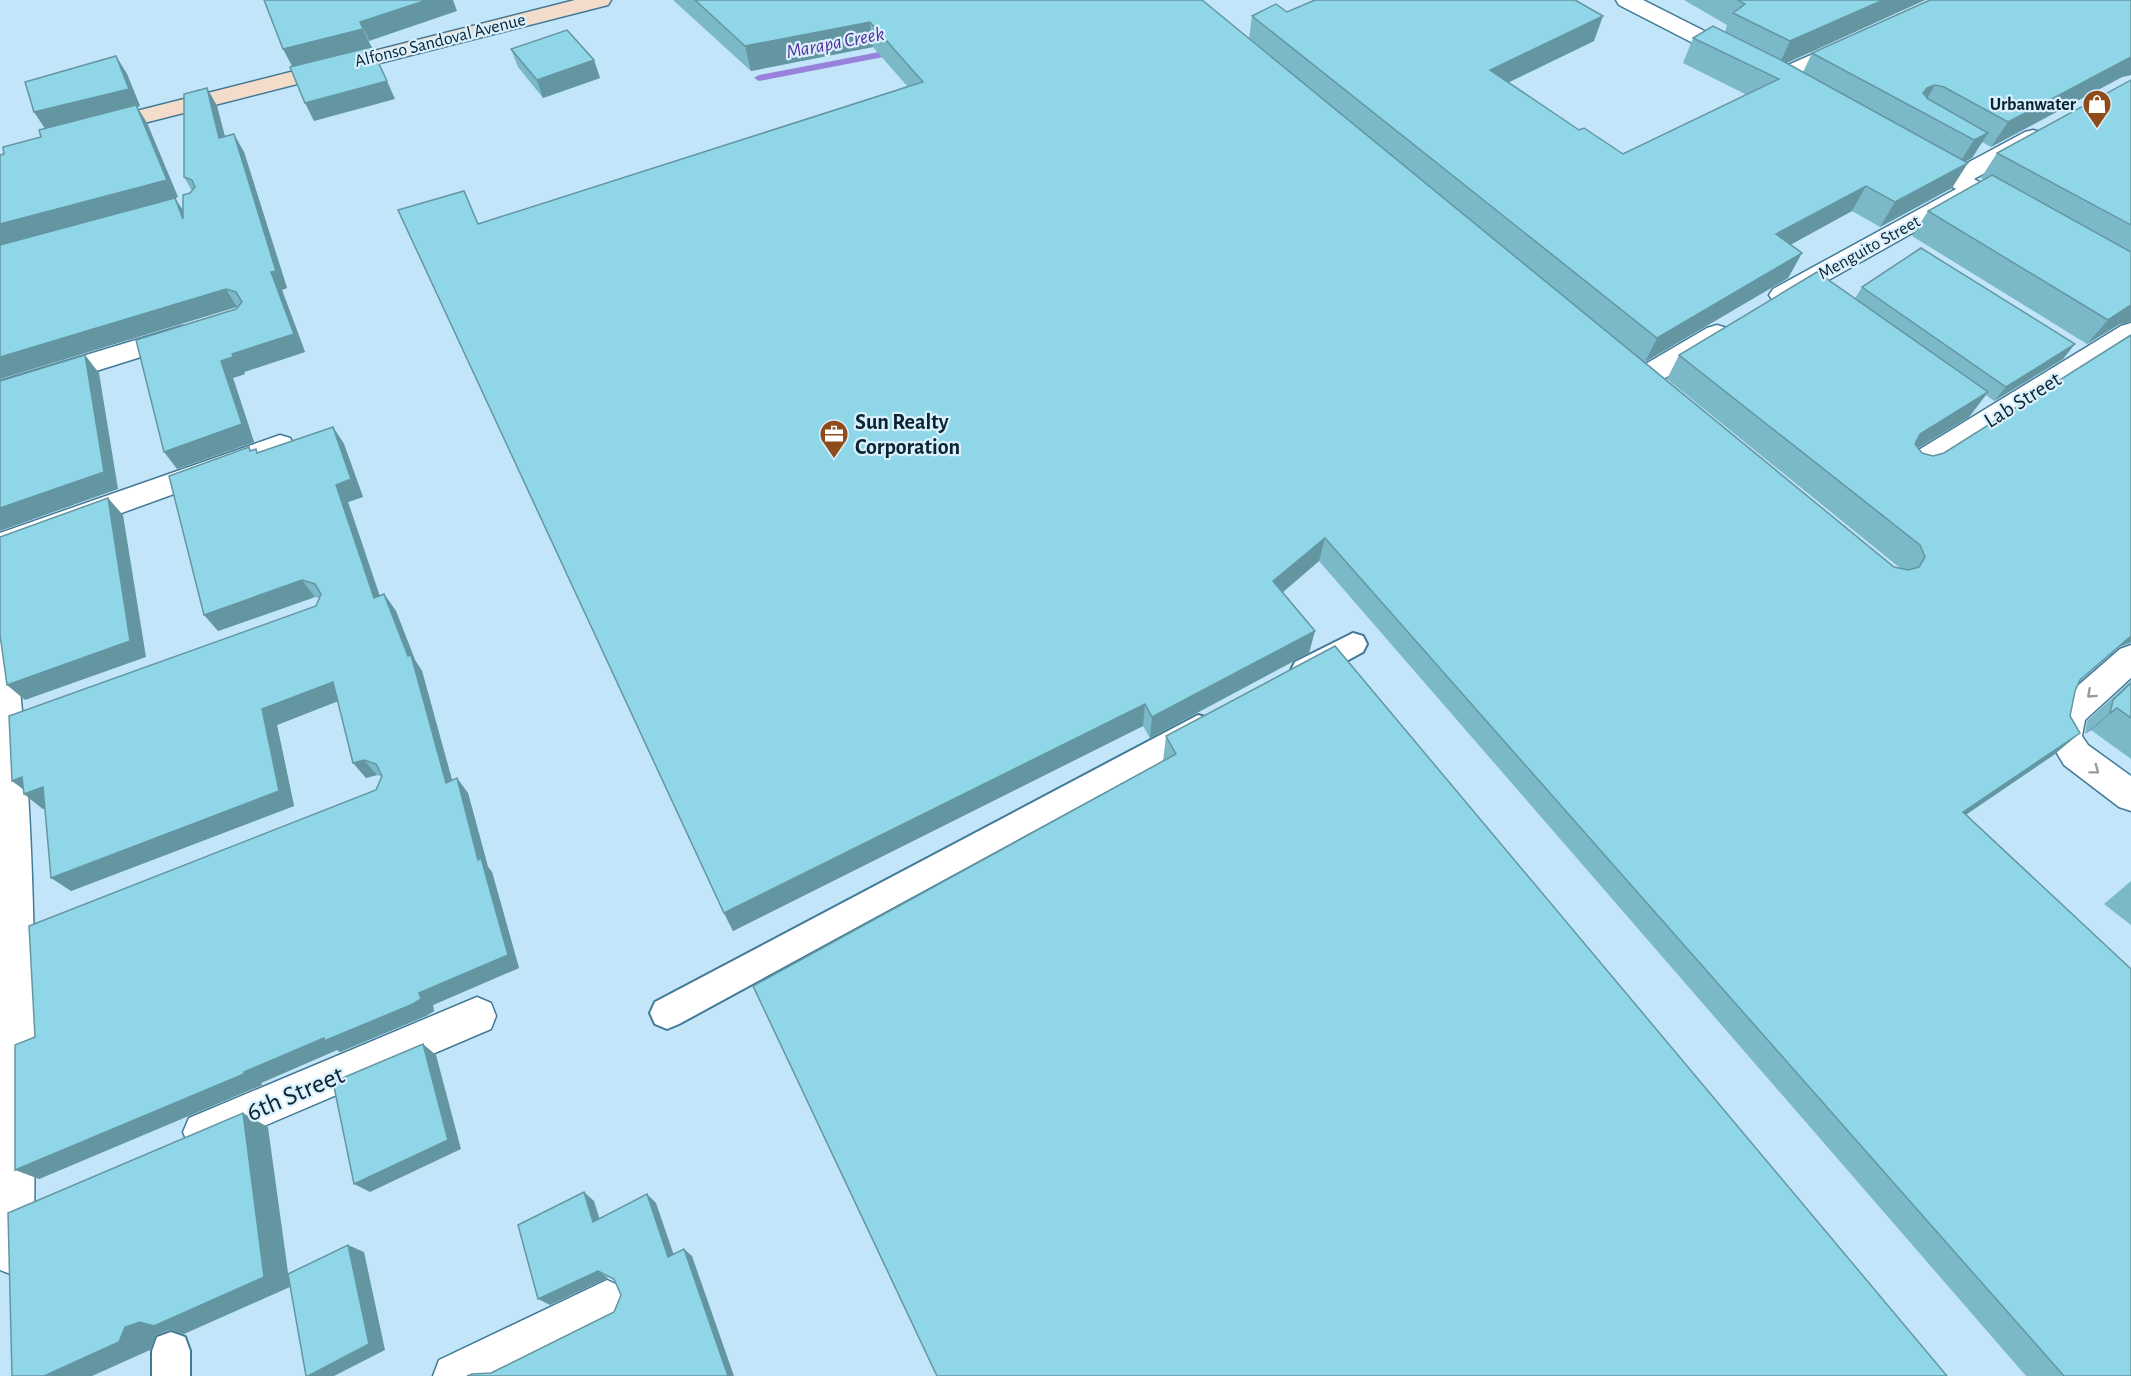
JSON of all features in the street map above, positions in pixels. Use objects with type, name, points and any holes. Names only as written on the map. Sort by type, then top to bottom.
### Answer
[{"type":"main road","name":"Alfonso Sandoval Avenue","points":[[78,132],[600,0]]},
{"type":"street","points":[[1627,0],[1787,84],[1862,39]]},
{"type":"street","name":"Menguito Street","points":[[1763,306],[1813,289],[1900,242],[1993,159],[2052,127]]},
{"type":"street","points":[[1896,145],[2026,218]]},
{"type":"street","points":[[1642,379],[1733,325]]},
{"type":"street","points":[[0,391],[204,329]]},
{"type":"street","name":"Lab Street","points":[[1914,467],[1983,410],[2077,352],[2131,332]]},
{"type":"street","points":[[0,545],[279,445]]},
{"type":"street","points":[[0,652],[20,718],[32,926],[29,1206],[12,1283]]},
{"type":"street","points":[[2131,658],[2070,713],[2065,738],[2076,755],[2131,796]]},
{"type":"street","name":"6th Street","points":[[175,1144],[477,1016]]},
{"type":"street","points":[[455,1376],[607,1302]]},
{"type":"lane","points":[[1972,147],[1993,159]]},
{"type":"lane","points":[[1279,684],[1353,644]]},
{"type":"lane","points":[[667,1013],[1226,712]]},
{"type":"building","points":[[264,0],[427,0],[360,22],[363,29],[283,49]]},
{"type":"building","points":[[695,0],[1202,0],[1894,567],[1908,570],[1919,567],[1925,557],[1920,545],[1679,355],[1817,272],[1988,392],[1920,434],[1915,444],[1922,453],[1933,456],[1944,453],[2131,335],[2131,636],[2080,680],[2075,691],[2070,716],[2080,733],[1963,812],[2131,969],[2131,1376],[2064,1376],[1325,538],[1273,581],[1315,631],[1152,717],[1145,704],[724,913],[398,210],[464,191],[478,224],[923,82],[870,22],[745,46]]},
{"type":"building","points":[[1315,0],[1575,0],[1603,16],[1490,70],[1579,130],[1584,128],[1623,154],[1779,79],[1693,38],[1713,26],[1781,60],[1968,163],[1895,202],[1866,186],[1776,234],[1802,253],[1657,338],[1252,16],[1276,4],[1287,12]]},
{"type":"building","points":[[1738,0],[1883,0],[1790,41],[1733,13],[1745,4]]},
{"type":"building","points":[[1930,0],[2131,0],[2131,57],[2008,122],[1944,87],[1935,85],[1927,88],[1923,93],[1928,99],[1988,133],[1974,140],[1812,53]]},
{"type":"building","points":[[567,30],[594,60],[537,80],[511,49]]},
{"type":"building","points":[[371,47],[387,81],[305,103],[290,67]]},
{"type":"building","points":[[116,56],[129,89],[34,112],[25,82]]},
{"type":"building","points":[[2131,80],[2131,225],[1997,153]]},
{"type":"building","points":[[207,88],[219,138],[234,134],[276,271],[271,272],[294,334],[232,354],[233,357],[221,361],[242,424],[164,452],[136,340],[236,309],[242,302],[236,292],[226,289],[0,357],[0,245],[175,198],[183,219],[183,195],[190,193],[195,187],[192,180],[184,177],[184,94]]},
{"type":"building","points":[[136,105],[167,180],[0,224],[0,155],[4,154],[3,147],[41,137],[39,130]]},
{"type":"building","points":[[1992,175],[2131,252],[2131,305],[2108,320],[1928,211]]},
{"type":"building","points":[[1921,248],[2075,344],[2006,387],[1862,287]]},
{"type":"building","points":[[85,355],[104,472],[0,508],[0,381]]},
{"type":"building","points":[[333,427],[351,479],[336,485],[374,598],[384,594],[408,656],[411,655],[446,783],[457,778],[478,860],[481,858],[508,955],[419,993],[421,999],[413,1004],[324,1041],[324,1038],[15,1170],[15,1045],[35,1037],[29,926],[376,790],[382,776],[376,764],[364,760],[353,763],[333,682],[262,709],[279,791],[51,878],[43,787],[24,794],[22,777],[12,781],[9,716],[316,606],[321,594],[315,584],[302,580],[204,615],[169,476],[249,447],[250,451],[256,449],[257,453]]},
{"type":"building","points":[[108,498],[130,641],[7,685],[0,635],[0,537]]},
{"type":"building","points":[[1335,646],[1947,1376],[937,1376],[753,986],[1176,754],[1166,736]]},
{"type":"building","points":[[2131,683],[2131,718],[2117,708],[2110,713],[2113,700]]},
{"type":"building","points":[[423,1044],[448,1140],[354,1184],[333,1082]]},
{"type":"building","points":[[243,1113],[264,1277],[154,1326],[140,1322],[125,1327],[119,1342],[44,1376],[12,1376],[8,1213]]},
{"type":"building","points":[[584,1192],[593,1222],[647,1194],[668,1257],[684,1249],[728,1376],[467,1376],[491,1373],[614,1312],[621,1295],[614,1279],[598,1271],[538,1299],[518,1225]]},
{"type":"building","points":[[348,1245],[369,1344],[306,1376],[288,1274]]},
{"type":"waterway","name":"Marapa Creek","points":[[759,78],[900,51]]},
{"type":"place","name":"Urbanwater","points":[[2097,130]]},
{"type":"place","name":"Sun Realty Corporation","points":[[834,460]]}]
